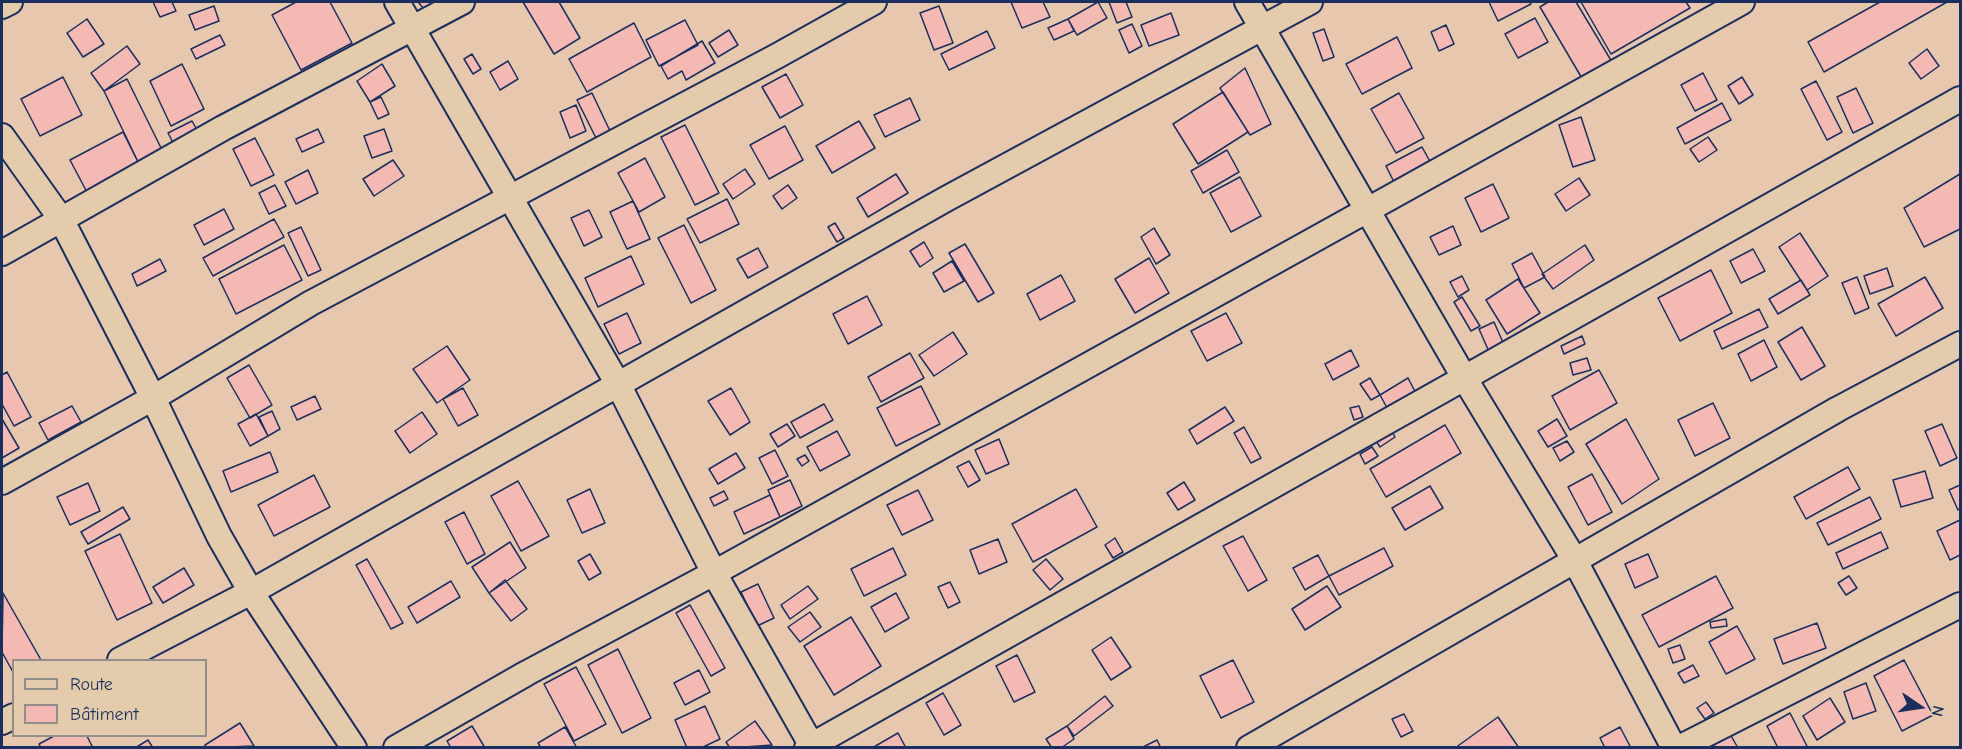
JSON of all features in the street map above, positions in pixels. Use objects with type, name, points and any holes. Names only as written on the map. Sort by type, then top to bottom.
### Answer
[{"type":"street","points":[[2,6],[9,2]]},
{"type":"street","points":[[397,2],[512,196],[620,386],[714,573],[810,747],[1960,99]]},
{"type":"street","points":[[2,253],[223,128],[462,2]]},
{"type":"street","points":[[2,482],[153,398],[311,303],[777,56],[874,2]]},
{"type":"street","points":[[1246,2],[1368,208],[1465,379],[1574,559],[1674,747]]},
{"type":"street","points":[[122,659],[251,592],[620,386],[946,199],[1310,2]]},
{"type":"street","points":[[396,747],[1742,2]]},
{"type":"street","points":[[2,136],[61,219],[153,398],[219,536],[251,592],[354,747]]},
{"type":"street","points":[[1249,747],[1838,409],[1960,344]]},
{"type":"street","points":[[1679,747],[1960,605]]},
{"type":"building","points":[[153,2],[172,2],[176,11],[160,17]]},
{"type":"building","points":[[296,2],[330,2],[352,43],[301,70],[272,15]]},
{"type":"building","points":[[418,2],[433,2],[424,9]]},
{"type":"building","points":[[523,2],[559,2],[580,38],[554,54]]},
{"type":"building","points":[[1011,2],[1043,2],[1050,17],[1022,28]]},
{"type":"building","points":[[1098,2],[1107,18],[1077,35],[1068,19]]},
{"type":"building","points":[[1109,2],[1126,2],[1132,17],[1117,23]]},
{"type":"building","points":[[1489,2],[1530,2],[1531,4],[1498,21]]},
{"type":"building","points":[[1548,2],[1576,2],[1612,62],[1583,80],[1540,7]]},
{"type":"building","points":[[1581,2],[1686,2],[1690,8],[1611,54]]},
{"type":"building","points":[[1880,2],[1947,2],[1824,72],[1808,42]]},
{"type":"building","points":[[214,6],[219,21],[195,30],[189,15]]},
{"type":"building","points":[[939,6],[953,43],[934,50],[920,13]]},
{"type":"building","points":[[1171,13],[1179,35],[1149,46],[1141,25]]},
{"type":"building","points":[[1535,18],[1548,42],[1518,58],[1505,34]]},
{"type":"building","points":[[87,19],[104,44],[83,57],[67,33]]},
{"type":"building","points":[[1068,19],[1074,31],[1054,40],[1048,28]]},
{"type":"building","points":[[685,20],[698,45],[659,66],[646,40]]},
{"type":"building","points":[[634,23],[651,57],[587,92],[569,59]]},
{"type":"building","points":[[1132,24],[1142,46],[1129,53],[1119,30]]},
{"type":"building","points":[[1446,25],[1454,44],[1439,51],[1431,32]]},
{"type":"building","points":[[1324,29],[1334,57],[1323,61],[1313,33]]},
{"type":"building","points":[[729,30],[738,45],[718,57],[709,43]]},
{"type":"building","points":[[987,31],[995,48],[949,70],[941,54]]},
{"type":"building","points":[[220,35],[225,45],[196,59],[191,49]]},
{"type":"building","points":[[1397,37],[1412,68],[1362,94],[1346,64]]},
{"type":"building","points":[[702,41],[715,63],[686,80],[682,71],[668,79],[661,66]]},
{"type":"building","points":[[127,46],[140,64],[104,91],[91,73]]},
{"type":"building","points":[[1927,49],[1939,66],[1921,79],[1909,63]]},
{"type":"building","points":[[472,54],[481,69],[473,74],[464,59]]},
{"type":"building","points":[[508,61],[518,79],[500,90],[490,72]]},
{"type":"building","points":[[182,64],[204,109],[171,126],[150,81]]},
{"type":"building","points":[[382,64],[395,86],[370,102],[357,81]]},
{"type":"building","points":[[1245,68],[1271,124],[1250,135],[1220,88]]},
{"type":"building","points":[[1703,73],[1717,100],[1695,111],[1681,85]]},
{"type":"building","points":[[786,74],[803,105],[780,118],[762,87]]},
{"type":"building","points":[[63,77],[82,115],[40,136],[21,99]]},
{"type":"building","points":[[1742,77],[1753,95],[1739,104],[1728,86]]},
{"type":"building","points":[[127,79],[165,156],[141,168],[104,91]]},
{"type":"building","points":[[1816,81],[1842,132],[1827,140],[1801,89]]},
{"type":"building","points":[[1856,88],[1873,123],[1853,133],[1837,97]]},
{"type":"building","points":[[1223,92],[1248,132],[1198,164],[1173,124]]},
{"type":"building","points":[[592,93],[610,131],[596,138],[577,100]]},
{"type":"building","points":[[1399,93],[1424,138],[1396,153],[1371,109]]},
{"type":"building","points":[[381,97],[389,114],[378,119],[370,102]]},
{"type":"building","points":[[910,98],[920,120],[885,137],[874,115]]},
{"type":"building","points":[[1722,103],[1731,120],[1685,144],[1677,128]]},
{"type":"building","points":[[576,105],[586,131],[570,138],[560,112]]},
{"type":"building","points":[[1581,117],[1595,160],[1573,167],[1559,125]]},
{"type":"building","points":[[192,121],[201,137],[177,150],[168,133]]},
{"type":"building","points":[[859,121],[875,148],[832,173],[816,146]]},
{"type":"building","points":[[685,125],[719,193],[695,205],[661,137]]},
{"type":"building","points":[[785,126],[803,160],[769,179],[750,145]]},
{"type":"building","points":[[318,129],[324,142],[302,152],[296,139]]},
{"type":"building","points":[[384,129],[392,151],[372,158],[364,136]]},
{"type":"building","points":[[123,132],[141,168],[89,196],[70,160]]},
{"type":"building","points":[[1708,137],[1717,150],[1699,162],[1690,149]]},
{"type":"building","points":[[255,138],[274,175],[251,186],[233,149]]},
{"type":"building","points":[[1422,147],[1433,167],[1396,186],[1386,166]]},
{"type":"building","points":[[1227,150],[1239,172],[1203,193],[1191,171]]},
{"type":"building","points":[[645,158],[665,197],[639,212],[618,173]]},
{"type":"building","points":[[393,160],[404,176],[374,196],[363,179]]},
{"type":"building","points":[[745,169],[755,184],[733,199],[723,184]]},
{"type":"building","points":[[308,170],[318,193],[296,204],[285,182]]},
{"type":"building","points":[[896,174],[908,193],[868,217],[857,198]]},
{"type":"building","points":[[1960,174],[1960,229],[1924,247],[1904,208]]},
{"type":"building","points":[[1240,177],[1261,216],[1231,232],[1210,193]]},
{"type":"building","points":[[1579,178],[1590,195],[1566,211],[1555,194]]},
{"type":"building","points":[[1493,184],[1509,218],[1481,232],[1465,198]]},
{"type":"building","points":[[275,185],[286,206],[269,214],[259,193]]},
{"type":"building","points":[[788,185],[797,198],[782,209],[773,196]]},
{"type":"building","points":[[727,199],[739,224],[700,243],[687,219]]},
{"type":"building","points":[[633,201],[650,239],[627,249],[610,212]]},
{"type":"building","points":[[224,209],[234,229],[204,245],[194,225]]},
{"type":"building","points":[[589,210],[602,237],[584,246],[571,218]]},
{"type":"building","points":[[274,219],[284,237],[213,276],[203,258]]},
{"type":"building","points":[[835,223],[844,238],[837,242],[828,227]]},
{"type":"building","points":[[684,225],[716,290],[691,303],[658,238]]},
{"type":"building","points":[[1453,226],[1461,245],[1439,255],[1430,237]]},
{"type":"building","points":[[301,227],[321,270],[308,276],[288,233]]},
{"type":"building","points":[[1154,228],[1170,255],[1156,264],[1141,237]]},
{"type":"building","points":[[1800,233],[1828,276],[1807,290],[1779,247]]},
{"type":"building","points":[[924,242],[933,258],[920,267],[910,251]]},
{"type":"building","points":[[965,244],[994,293],[978,302],[949,253]]},
{"type":"building","points":[[284,245],[302,280],[236,314],[219,279]]},
{"type":"building","points":[[1585,245],[1594,260],[1553,289],[1542,274]]},
{"type":"building","points":[[758,248],[768,267],[748,278],[737,259]]},
{"type":"building","points":[[1753,249],[1765,271],[1741,283],[1730,261]]},
{"type":"building","points":[[1532,253],[1545,277],[1524,288],[1512,264]]},
{"type":"building","points":[[631,256],[644,284],[598,307],[585,278]]},
{"type":"building","points":[[1149,258],[1169,293],[1135,313],[1115,279]]},
{"type":"building","points":[[160,259],[166,271],[137,286],[132,274]]},
{"type":"building","points":[[952,261],[964,281],[944,292],[933,273]]},
{"type":"building","points":[[1887,268],[1893,286],[1870,294],[1864,276]]},
{"type":"building","points":[[1711,270],[1732,313],[1680,341],[1658,298]]},
{"type":"building","points":[[1061,275],[1075,301],[1040,320],[1027,294]]},
{"type":"building","points":[[1462,276],[1469,290],[1458,297],[1450,282]]},
{"type":"building","points":[[1857,277],[1869,308],[1855,314],[1842,283]]},
{"type":"building","points":[[1925,277],[1943,308],[1896,336],[1878,304]]},
{"type":"building","points":[[1518,279],[1540,313],[1507,334],[1486,300]]},
{"type":"building","points":[[1801,280],[1810,295],[1778,314],[1769,299]]},
{"type":"building","points":[[867,296],[882,325],[848,344],[833,314]]},
{"type":"building","points":[[1462,297],[1480,326],[1471,331],[1454,302]]},
{"type":"building","points":[[1759,309],[1768,327],[1722,349],[1714,331]]},
{"type":"building","points":[[627,313],[641,343],[619,354],[604,324]]},
{"type":"building","points":[[1226,313],[1242,343],[1207,361],[1191,331]]},
{"type":"building","points":[[1494,322],[1505,347],[1490,354],[1479,329]]},
{"type":"building","points":[[1802,327],[1825,366],[1801,380],[1778,342]]},
{"type":"building","points":[[953,332],[967,354],[934,376],[919,355]]},
{"type":"building","points":[[1582,336],[1585,344],[1564,354],[1561,346]]},
{"type":"building","points":[[1764,340],[1777,367],[1751,381],[1738,354]]},
{"type":"building","points":[[447,346],[470,380],[437,403],[413,369]]},
{"type":"building","points":[[1351,350],[1359,366],[1333,380],[1325,364]]},
{"type":"building","points":[[910,353],[924,378],[881,402],[868,377]]},
{"type":"building","points":[[1587,358],[1591,370],[1573,375],[1570,363]]},
{"type":"building","points":[[249,365],[272,405],[250,418],[227,378]]},
{"type":"building","points":[[1599,370],[1617,403],[1570,430],[1552,396]]},
{"type":"building","points":[[7,372],[31,417],[14,426],[2,404],[2,375]]},
{"type":"building","points":[[1370,378],[1380,395],[1371,400],[1360,384]]},
{"type":"building","points":[[1408,378],[1419,399],[1391,415],[1380,395]]},
{"type":"building","points":[[921,386],[940,424],[896,446],[877,408]]},
{"type":"building","points":[[463,388],[478,415],[458,426],[443,399]]},
{"type":"building","points":[[731,388],[750,422],[730,435],[708,401]]},
{"type":"building","points":[[315,396],[321,409],[297,420],[291,407]]},
{"type":"building","points":[[1713,403],[1730,438],[1695,456],[1678,420]]},
{"type":"building","points":[[824,404],[833,420],[800,438],[791,422]]},
{"type":"building","points":[[72,406],[81,422],[48,440],[39,423]]},
{"type":"building","points":[[1359,406],[1363,417],[1354,420],[1350,408]]},
{"type":"building","points":[[1225,407],[1234,421],[1197,444],[1189,430]]},
{"type":"building","points":[[272,411],[280,429],[268,436],[259,417]]},
{"type":"building","points":[[422,412],[437,434],[410,453],[395,431]]},
{"type":"building","points":[[256,414],[268,436],[250,446],[238,424]]},
{"type":"building","points":[[2,419],[19,448],[2,458]]},
{"type":"building","points":[[1557,419],[1567,436],[1548,447],[1538,431]]},
{"type":"building","points":[[1626,419],[1659,479],[1622,504],[1586,444]]},
{"type":"building","points":[[1387,423],[1395,437],[1380,447],[1371,434]]},
{"type":"building","points":[[787,424],[795,436],[778,447],[770,434]]},
{"type":"building","points":[[1942,424],[1957,458],[1940,466],[1925,431]]},
{"type":"building","points":[[1445,425],[1461,453],[1386,497],[1370,469]]},
{"type":"building","points":[[1244,427],[1261,458],[1251,463],[1234,433]]},
{"type":"building","points":[[837,431],[850,455],[820,471],[807,447]]},
{"type":"building","points":[[999,439],[1009,464],[986,474],[975,450]]},
{"type":"building","points":[[1567,441],[1574,452],[1560,461],[1553,448]]},
{"type":"building","points":[[1372,447],[1378,456],[1365,464],[1360,454]]},
{"type":"building","points":[[775,450],[788,476],[772,484],[759,458]]},
{"type":"building","points":[[270,452],[278,472],[231,492],[223,471]]},
{"type":"building","points":[[736,453],[745,468],[718,484],[709,469]]},
{"type":"building","points":[[805,455],[809,461],[802,466],[797,459]]},
{"type":"building","points":[[969,461],[980,480],[968,487],[957,467]]},
{"type":"building","points":[[1848,467],[1860,489],[1806,519],[1794,497]]},
{"type":"building","points":[[1925,471],[1933,498],[1901,507],[1893,480]]},
{"type":"building","points":[[1592,474],[1612,512],[1588,525],[1568,487]]},
{"type":"building","points":[[314,475],[330,507],[274,536],[258,505]]},
{"type":"building","points":[[790,480],[802,506],[780,517],[768,490]]},
{"type":"building","points":[[518,481],[549,536],[521,551],[491,496]]},
{"type":"building","points":[[1184,482],[1195,500],[1178,510],[1167,493]]},
{"type":"building","points":[[88,483],[100,511],[70,525],[57,497]]},
{"type":"building","points":[[1960,485],[1960,508],[1958,510],[1949,490]]},
{"type":"building","points":[[1430,486],[1443,508],[1405,530],[1392,508]]},
{"type":"building","points":[[590,489],[605,523],[582,533],[567,500]]},
{"type":"building","points":[[1076,489],[1097,527],[1033,562],[1012,524]]},
{"type":"building","points":[[918,490],[933,520],[902,535],[887,505]]},
{"type":"building","points":[[724,491],[728,499],[714,506],[710,498]]},
{"type":"building","points":[[770,495],[780,517],[744,534],[734,512]]},
{"type":"building","points":[[1870,497],[1881,519],[1828,545],[1817,523]]},
{"type":"building","points":[[123,507],[130,519],[88,544],[81,532]]},
{"type":"building","points":[[464,512],[485,554],[467,564],[445,522]]},
{"type":"building","points":[[1960,520],[1960,555],[1950,560],[1937,531]]},
{"type":"building","points":[[1881,532],[1888,548],[1843,569],[1836,553]]},
{"type":"building","points":[[120,534],[152,603],[117,620],[85,551]]},
{"type":"building","points":[[1243,536],[1267,580],[1248,591],[1223,546]]},
{"type":"building","points":[[1115,538],[1123,552],[1113,558],[1105,545]]},
{"type":"building","points":[[998,539],[1007,562],[979,574],[970,550]]},
{"type":"building","points":[[510,542],[526,568],[489,593],[472,567]]},
{"type":"building","points":[[893,548],[906,575],[864,596],[851,569]]},
{"type":"building","points":[[1384,548],[1393,566],[1339,595],[1329,576]]},
{"type":"building","points":[[590,554],[601,573],[589,580],[578,561]]},
{"type":"building","points":[[1648,554],[1658,577],[1635,588],[1625,564]]},
{"type":"building","points":[[1318,555],[1329,576],[1305,590],[1293,568]]},
{"type":"building","points":[[367,559],[403,623],[391,629],[356,565]]},
{"type":"building","points":[[1046,559],[1063,579],[1050,590],[1033,570]]},
{"type":"building","points":[[184,568],[194,585],[163,603],[153,587]]},
{"type":"building","points":[[1716,576],[1733,608],[1659,647],[1642,615]]},
{"type":"building","points":[[1849,576],[1857,588],[1846,595],[1838,583]]},
{"type":"building","points":[[505,580],[527,609],[511,621],[489,593]]},
{"type":"building","points":[[451,581],[460,597],[417,623],[408,607]]},
{"type":"building","points":[[950,582],[960,602],[948,608],[938,587]]},
{"type":"building","points":[[758,584],[774,618],[757,626],[741,592]]},
{"type":"building","points":[[808,586],[818,599],[790,619],[781,605]]},
{"type":"building","points":[[1327,586],[1341,607],[1305,630],[1292,609]]},
{"type":"building","points":[[3,593],[40,659],[12,659],[12,670],[2,652]]},
{"type":"building","points":[[896,593],[909,618],[885,632],[871,607]]},
{"type":"building","points":[[690,605],[725,668],[711,676],[676,613]]},
{"type":"building","points":[[810,612],[821,627],[800,642],[788,627]]},
{"type":"building","points":[[851,617],[881,666],[834,695],[804,646]]},
{"type":"building","points":[[1726,619],[1727,626],[1711,628],[1710,622]]},
{"type":"building","points":[[1817,623],[1826,648],[1783,664],[1774,639]]},
{"type":"building","points":[[1737,626],[1755,659],[1726,674],[1709,642]]},
{"type":"building","points":[[1111,637],[1131,667],[1111,680],[1092,650]]},
{"type":"building","points":[[1680,645],[1685,659],[1673,663],[1668,649]]},
{"type":"building","points":[[618,649],[651,718],[622,733],[588,665]]},
{"type":"building","points":[[1017,655],[1035,692],[1014,702],[996,666]]},
{"type":"building","points":[[1233,660],[1254,702],[1221,718],[1200,676]]},
{"type":"building","points":[[1904,660],[1933,715],[1902,731],[1874,676]]},
{"type":"building","points":[[1693,665],[1699,676],[1684,683],[1678,673]]},
{"type":"building","points":[[576,667],[606,724],[574,741],[544,684]]},
{"type":"building","points":[[699,670],[710,692],[685,705],[674,683]]},
{"type":"building","points":[[1866,683],[1876,711],[1853,719],[1844,692]]},
{"type":"building","points":[[943,693],[961,725],[944,735],[926,703]]},
{"type":"building","points":[[1105,696],[1113,706],[1074,736],[1067,726]]},
{"type":"building","points":[[1830,698],[1845,722],[1817,740],[1803,716]]},
{"type":"building","points":[[1706,702],[1714,713],[1705,719],[1697,708]]},
{"type":"building","points":[[705,706],[720,739],[701,748],[687,748],[675,720]]},
{"type":"building","points":[[1790,713],[1808,748],[1778,748],[1767,726]]},
{"type":"building","points":[[1404,714],[1413,731],[1401,737],[1392,719]]},
{"type":"building","points":[[1498,717],[1519,748],[1455,748]]},
{"type":"building","points":[[755,721],[772,745],[730,748],[726,742]]},
{"type":"building","points":[[240,723],[254,746],[206,748],[205,745]]},
{"type":"building","points":[[472,726],[485,748],[451,748],[447,741]]},
{"type":"building","points":[[1067,726],[1074,739],[1061,748],[1052,748],[1046,739]]},
{"type":"building","points":[[565,727],[577,748],[541,748],[538,743]]},
{"type":"building","points":[[1620,727],[1631,748],[1605,748],[1600,738]]},
{"type":"building","points":[[898,733],[906,748],[872,748]]},
{"type":"building","points":[[1730,734],[1738,748],[1714,748],[1713,745]]},
{"type":"building","points":[[52,737],[88,737],[93,748],[41,748],[39,744]]},
{"type":"building","points":[[148,740],[153,748],[135,748]]},
{"type":"building","points":[[1157,740],[1161,748],[1143,747]]}]
